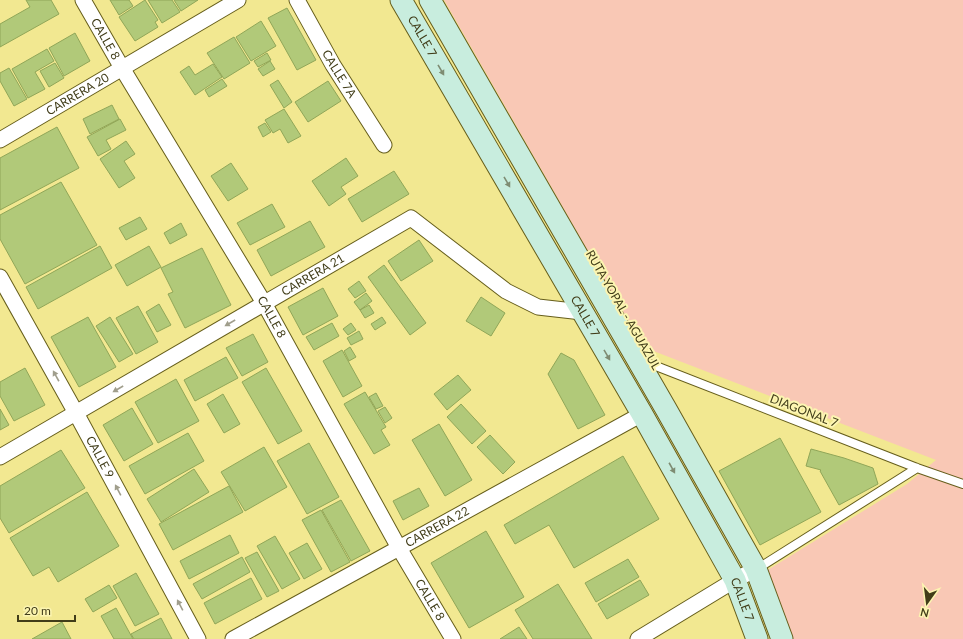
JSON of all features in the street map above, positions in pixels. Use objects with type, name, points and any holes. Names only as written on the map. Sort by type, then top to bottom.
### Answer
[{"type":"main road","name":"CALLE 7","points":[[401,0],[642,414],[735,580],[757,639]]},
{"type":"street","name":"CALLE 8","points":[[82,0],[264,304],[399,548],[453,639]]},
{"type":"street","name":"CARRERA 20","points":[[0,140],[238,0]]},
{"type":"street","name":"CALLE 7A","points":[[297,0],[333,65],[384,145]]},
{"type":"street","name":"CARRERA 21","points":[[0,457],[411,218],[506,291],[538,307],[582,312]]},
{"type":"street","name":"CALLE 9","points":[[0,277],[76,413],[198,639]]},
{"type":"street","name":"CARRERA 22","points":[[233,639],[642,414]]},
{"type":"street","points":[[638,639],[735,580],[756,569]]},
{"type":"lane","name":"RUTA YOPAL - AGUAZUL","points":[[430,0],[637,358],[756,569],[782,639]]},
{"type":"lane","name":"DIAGONAL 7","points":[[637,358],[917,468],[963,484]]},
{"type":"lane","points":[[756,569],[917,468]]},
{"type":"shaded area","points":[[444,0],[963,0],[963,639],[792,639],[766,571],[907,484],[936,460],[643,347]]},
{"type":"building","points":[[26,0],[51,0],[59,14],[0,47],[0,24],[30,7]]},
{"type":"building","points":[[110,0],[129,0],[133,6],[119,15]]},
{"type":"building","points":[[145,0],[158,20],[155,22],[158,27],[135,41],[119,17]]},
{"type":"building","points":[[148,0],[172,0],[180,12],[162,23]]},
{"type":"building","points":[[174,0],[198,0],[181,11]]},
{"type":"building","points":[[287,8],[316,60],[297,70],[268,18]]},
{"type":"building","points":[[261,21],[276,46],[251,61],[236,37]]},
{"type":"building","points":[[75,33],[90,61],[64,76],[49,48]]},
{"type":"building","points":[[234,37],[250,63],[224,79],[207,53]]},
{"type":"building","points":[[47,49],[54,61],[35,72],[45,89],[28,98],[12,69]]},
{"type":"building","points":[[267,53],[271,60],[258,67],[254,61]]},
{"type":"building","points":[[270,61],[275,69],[263,76],[258,69]]},
{"type":"building","points":[[55,63],[64,78],[49,87],[40,71]]},
{"type":"building","points":[[213,64],[222,77],[195,95],[180,72],[189,66],[195,75]]},
{"type":"building","points":[[9,68],[27,99],[14,106],[0,81],[0,73]]},
{"type":"building","points":[[222,79],[227,86],[209,97],[205,90]]},
{"type":"building","points":[[278,80],[292,102],[284,108],[270,85]]},
{"type":"building","points":[[328,81],[341,101],[308,122],[295,102]]},
{"type":"building","points":[[112,105],[119,119],[90,134],[83,119]]},
{"type":"building","points":[[284,109],[301,136],[288,143],[280,129],[273,133],[265,120]]},
{"type":"building","points":[[120,119],[126,130],[106,140],[111,149],[98,156],[87,137]]},
{"type":"building","points":[[265,123],[271,132],[263,137],[258,127]]},
{"type":"building","points":[[57,127],[79,168],[0,210],[0,158]]},
{"type":"building","points":[[126,141],[135,154],[124,161],[135,178],[119,188],[100,159]]},
{"type":"building","points":[[346,158],[358,176],[341,187],[346,194],[329,206],[312,181]]},
{"type":"building","points":[[231,163],[248,189],[228,201],[211,176]]},
{"type":"building","points":[[394,171],[409,194],[362,222],[348,199]]},
{"type":"building","points":[[61,182],[97,245],[25,284],[0,239],[0,215]]},
{"type":"building","points":[[272,204],[285,227],[250,245],[237,223]]},
{"type":"building","points":[[140,217],[147,229],[126,240],[119,228]]},
{"type":"building","points":[[310,221],[325,247],[271,276],[257,250]]},
{"type":"building","points":[[181,223],[187,235],[170,244],[164,233]]},
{"type":"building","points":[[419,240],[433,261],[401,281],[388,261]]},
{"type":"building","points":[[100,246],[112,268],[38,309],[26,287]]},
{"type":"building","points":[[149,246],[161,267],[127,286],[115,265]]},
{"type":"building","points":[[202,248],[231,305],[185,328],[168,294],[173,292],[161,268]]},
{"type":"building","points":[[384,265],[426,323],[410,335],[368,277]]},
{"type":"building","points":[[359,281],[366,291],[355,298],[348,289]]},
{"type":"building","points":[[323,288],[338,316],[303,335],[288,307]]},
{"type":"building","points":[[366,293],[372,301],[360,310],[354,302]]},
{"type":"building","points":[[481,297],[505,313],[491,336],[466,321]]},
{"type":"building","points":[[159,304],[171,325],[157,332],[146,312]]},
{"type":"building","points":[[369,305],[374,313],[365,318],[360,310]]},
{"type":"building","points":[[138,306],[158,342],[136,354],[116,318]]},
{"type":"building","points":[[88,317],[116,367],[79,387],[51,337]]},
{"type":"building","points":[[110,317],[133,354],[119,362],[96,326]]},
{"type":"building","points":[[382,317],[386,323],[375,330],[371,324]]},
{"type":"building","points":[[332,323],[339,336],[314,350],[306,337]]},
{"type":"building","points":[[351,323],[356,330],[348,335],[343,329]]},
{"type":"building","points":[[359,331],[363,339],[351,345],[347,338]]},
{"type":"building","points":[[253,334],[268,362],[242,376],[226,348]]},
{"type":"building","points":[[350,347],[356,357],[349,361],[344,351]]},
{"type":"building","points":[[342,350],[362,386],[343,397],[323,361]]},
{"type":"building","points":[[561,353],[574,360],[605,415],[578,429],[548,374]]},
{"type":"building","points":[[226,357],[238,378],[195,401],[184,380]]},
{"type":"building","points":[[25,368],[45,405],[14,421],[0,396],[0,382]]},
{"type":"building","points":[[266,368],[302,431],[278,444],[242,382]]},
{"type":"building","points":[[458,375],[471,390],[447,410],[434,394]]},
{"type":"building","points":[[176,379],[199,421],[158,443],[135,402]]},
{"type":"building","points":[[365,392],[386,427],[381,430],[390,445],[374,454],[344,404]]},
{"type":"building","points":[[376,393],[383,406],[376,409],[369,397]]},
{"type":"building","points":[[223,394],[240,424],[224,433],[207,404]]},
{"type":"building","points":[[461,404],[486,431],[472,444],[447,417]]},
{"type":"building","points":[[385,407],[392,418],[385,423],[378,411]]},
{"type":"building","points":[[132,408],[153,444],[124,461],[103,425]]},
{"type":"building","points":[[0,409],[9,425],[0,430]]},
{"type":"building","points":[[439,424],[472,480],[445,496],[412,440]]},
{"type":"building","points":[[188,433],[204,461],[145,494],[129,466]]},
{"type":"building","points":[[490,435],[515,462],[503,474],[477,447]]},
{"type":"building","points":[[780,438],[821,512],[760,545],[719,471]]},
{"type":"building","points":[[309,443],[339,497],[307,514],[277,461]]},
{"type":"building","points":[[264,447],[287,487],[245,511],[221,472]]},
{"type":"building","points":[[811,449],[873,468],[878,484],[839,505],[820,471],[821,470],[806,466]]},
{"type":"building","points":[[61,450],[85,488],[9,533],[0,518],[0,486]]},
{"type":"building","points":[[623,456],[659,519],[574,568],[549,525],[515,544],[504,525]]},
{"type":"building","points":[[194,469],[209,492],[161,522],[147,499]]},
{"type":"building","points":[[229,486],[243,512],[173,550],[159,524]]},
{"type":"building","points":[[419,488],[429,506],[403,520],[393,501]]},
{"type":"building","points":[[87,492],[119,546],[58,582],[49,567],[33,576],[10,538]]},
{"type":"building","points":[[341,500],[370,551],[351,561],[322,510]]},
{"type":"building","points":[[321,510],[350,562],[331,572],[302,520]]},
{"type":"building","points":[[486,531],[524,597],[469,628],[431,563]]},
{"type":"building","points":[[230,535],[239,553],[189,579],[180,561]]},
{"type":"building","points":[[275,536],[300,579],[282,589],[257,546]]},
{"type":"building","points":[[307,543],[322,569],[304,579],[289,553]]},
{"type":"building","points":[[257,552],[279,591],[267,597],[245,558]]},
{"type":"building","points":[[242,557],[250,572],[202,599],[193,584]]},
{"type":"building","points":[[628,559],[639,577],[596,602],[585,583]]},
{"type":"building","points":[[136,573],[159,614],[135,626],[113,586]]},
{"type":"building","points":[[251,578],[262,599],[215,624],[204,603]]},
{"type":"building","points":[[640,580],[649,595],[607,619],[598,604]]},
{"type":"building","points":[[558,584],[592,639],[533,639],[515,610]]},
{"type":"building","points":[[109,585],[117,598],[93,612],[85,599]]},
{"type":"building","points":[[116,608],[133,639],[114,639],[101,616]]},
{"type":"building","points":[[161,618],[172,639],[134,639],[131,634]]},
{"type":"building","points":[[62,622],[71,639],[32,639]]},
{"type":"building","points":[[519,627],[527,639],[500,639]]}]
